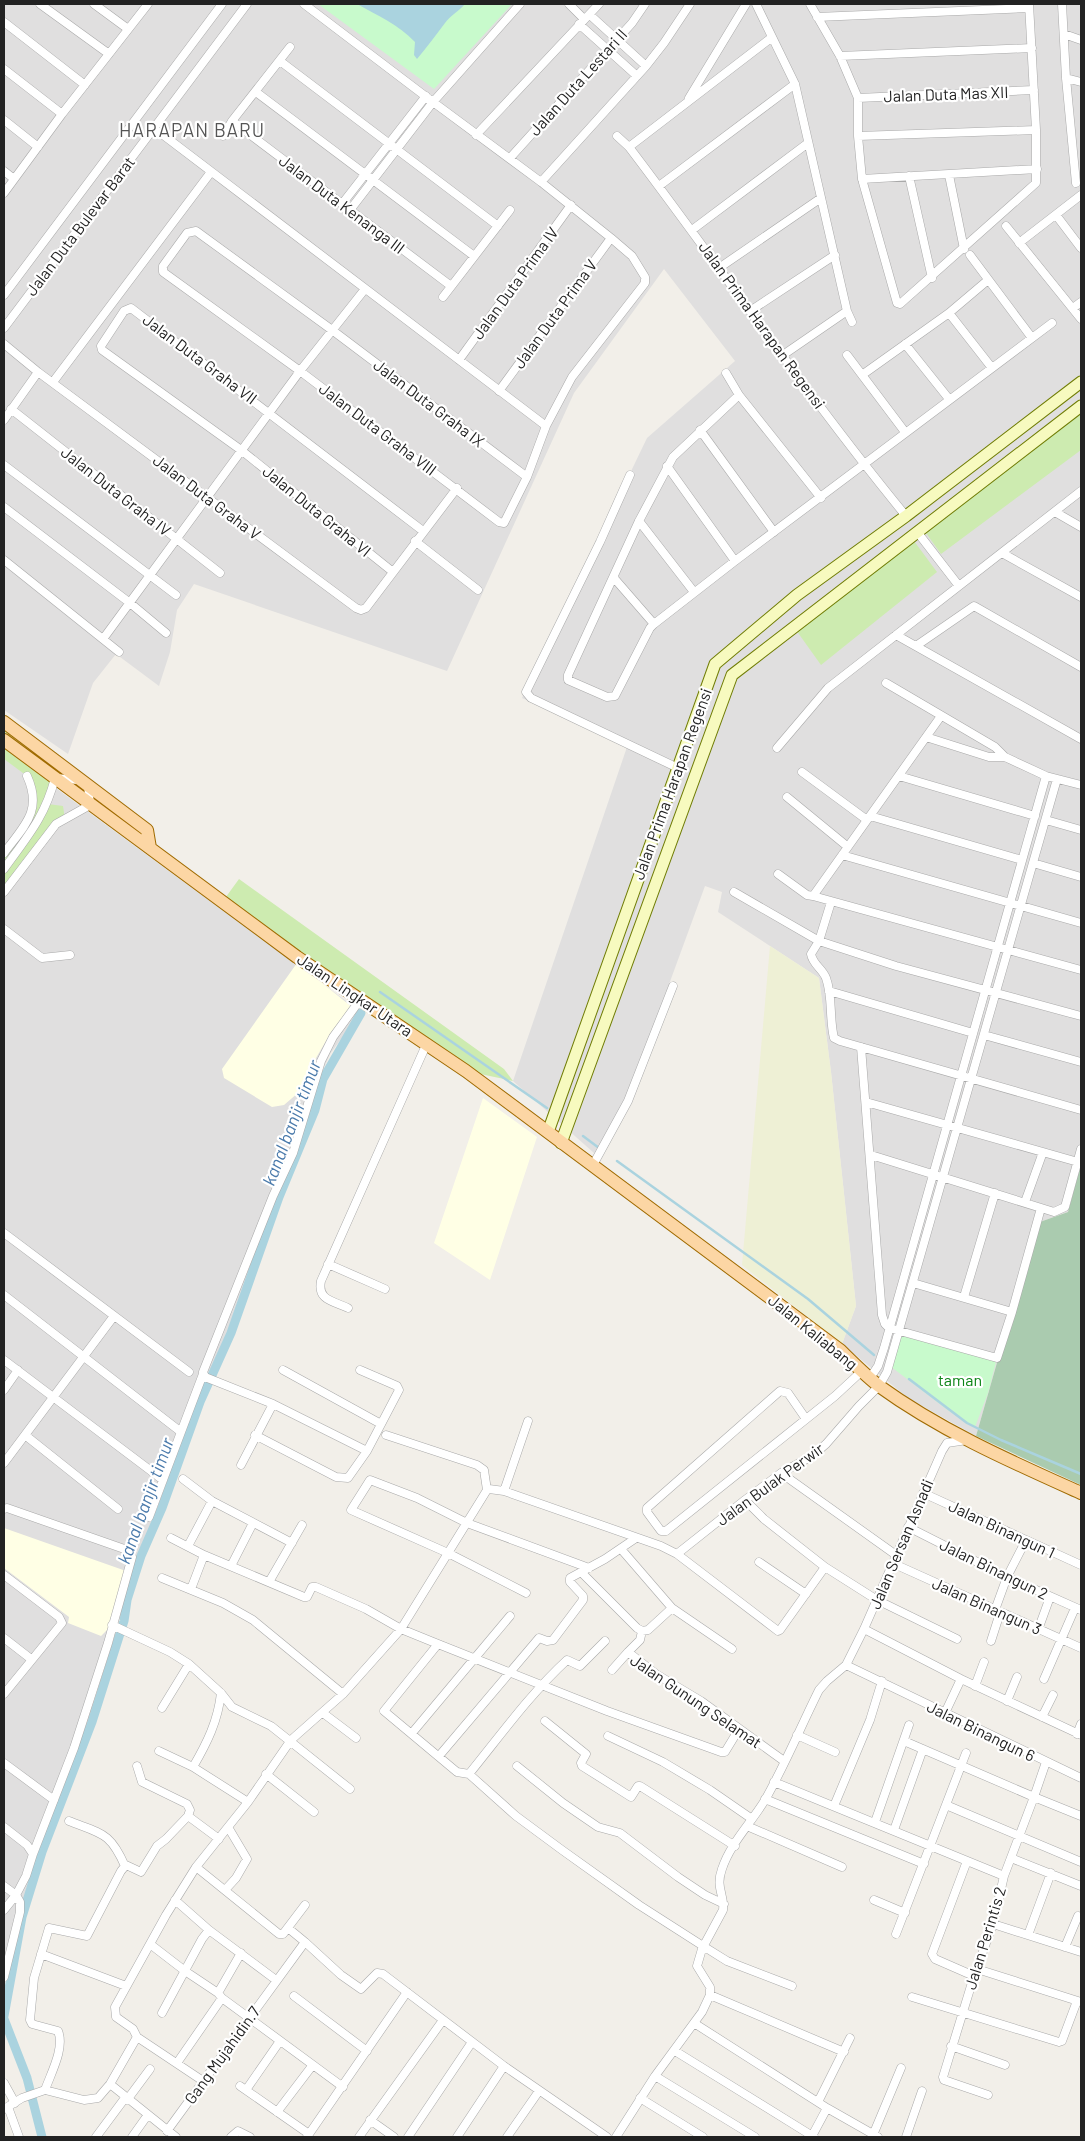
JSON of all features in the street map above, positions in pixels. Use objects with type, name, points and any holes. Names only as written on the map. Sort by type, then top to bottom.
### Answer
[{"type":"main road","points":[[4,722],[147,830],[150,848]]},
{"type":"main road","name":"Jalan Lingkar Utara","points":[[4,740],[297,957],[362,1002],[551,1122],[561,1143]]},
{"type":"main road","name":"Jalan Kaliabang","points":[[561,1143],[595,1162],[825,1339],[870,1378],[923,1414],[988,1451],[1081,1493]]},
{"type":"street","points":[[40,4],[109,54]]},
{"type":"street","points":[[94,4],[128,29]]},
{"type":"street","points":[[4,193],[62,114],[148,4]]},
{"type":"street","name":"Jalan Duta Bulevar Barat","points":[[4,295],[222,4]]},
{"type":"street","name":"Jalan Duta Bulevar Barat","points":[[4,328],[247,4]]},
{"type":"street","points":[[304,4],[571,205],[632,256],[645,276],[645,283],[576,370],[546,426],[527,477]]},
{"type":"street","points":[[350,210],[433,102],[520,4]]},
{"type":"street","points":[[569,4],[584,19],[608,49],[636,76]]},
{"type":"street","points":[[476,135],[598,4]]},
{"type":"street","name":"Jalan Duta Lestari II","points":[[510,158],[632,23],[644,4]]},
{"type":"street","points":[[541,182],[646,66],[690,4]]},
{"type":"street","points":[[687,101],[746,4]]},
{"type":"street","points":[[756,4],[795,84],[847,311],[852,322]]},
{"type":"street","points":[[810,4],[817,17],[840,56],[858,98],[858,136],[862,179],[897,302],[902,304],[932,278],[967,252],[1034,186],[1037,169],[1036,130],[1029,6],[817,17]]},
{"type":"street","points":[[1062,4],[1066,78],[1078,160],[1076,183]]},
{"type":"street","points":[[584,19],[617,39],[646,66]]},
{"type":"street","points":[[4,22],[85,85]]},
{"type":"street","points":[[1064,34],[1081,40]]},
{"type":"street","points":[[628,147],[771,38]]},
{"type":"street","points":[[224,136],[232,121],[290,47]]},
{"type":"street","points":[[840,56],[1032,48]]},
{"type":"street","points":[[280,61],[498,226]]},
{"type":"street","points":[[4,69],[62,114]]},
{"type":"street","points":[[1066,78],[1081,82]]},
{"type":"street","points":[[658,186],[795,84]]},
{"type":"street","name":"Jalan Duta Mas XII","points":[[858,98],[1034,90]]},
{"type":"street","points":[[256,92],[474,256]]},
{"type":"street","points":[[342,204],[426,96]]},
{"type":"street","points":[[4,120],[38,148]]},
{"type":"street","name":"Jalan Duta Kenanga III","points":[[232,121],[451,286]]},
{"type":"street","points":[[154,128],[546,426]]},
{"type":"street","points":[[858,136],[1036,130]]},
{"type":"street","name":"Jalan Prima Harapan Regensi","points":[[617,136],[628,147],[692,230],[718,268],[864,464],[959,586]]},
{"type":"street","points":[[692,230],[808,143]]},
{"type":"street","points":[[862,179],[1037,169]]},
{"type":"street","points":[[4,171],[14,179]]},
{"type":"street","points":[[53,382],[211,172]]},
{"type":"street","points":[[949,175],[967,252],[1032,338]]},
{"type":"street","points":[[908,176],[932,278]]},
{"type":"street","points":[[1019,242],[1081,195]]},
{"type":"street","points":[[718,268],[821,198]]},
{"type":"street","name":"Jalan Duta Prima IV","points":[[459,360],[571,205]]},
{"type":"street","points":[[443,296],[510,210]]},
{"type":"street","points":[[1056,215],[1081,248]]},
{"type":"street","points":[[1006,226],[1081,319]]},
{"type":"street","name":"Jalan Duta Graha IX","points":[[300,370],[163,272],[163,266],[187,233],[196,231],[332,330],[527,477]]},
{"type":"street","name":"Jalan Duta Prima V","points":[[499,391],[611,238]]},
{"type":"street","points":[[750,311],[835,255]]},
{"type":"street","points":[[862,375],[949,313],[988,280]]},
{"type":"street","points":[[103,639],[300,370],[365,289]]},
{"type":"street","points":[[1073,308],[1081,302]]},
{"type":"street","name":"Jalan Duta Graha VII","points":[[241,450],[102,350],[101,346],[124,311],[131,308],[270,412],[423,531]]},
{"type":"street","points":[[783,355],[847,311]]},
{"type":"street","points":[[949,313],[992,368]]},
{"type":"street","points":[[739,395],[675,453],[667,466],[639,521],[568,675],[568,680],[607,697],[615,696],[650,628],[654,624],[735,560],[821,498],[905,432],[1052,322]]},
{"type":"street","name":"Jalan Duta Graha V","points":[[4,344],[38,372],[356,608],[361,610],[366,608],[393,572]]},
{"type":"street","points":[[906,344],[949,399]]},
{"type":"street","points":[[847,355],[905,432]]},
{"type":"street","name":"Jalan Duta Graha VIII","points":[[300,370],[499,522],[504,523],[527,477]]},
{"type":"street","points":[[4,420],[38,372]]},
{"type":"street","points":[[726,373],[739,395],[821,498]]},
{"type":"street","name":"Jalan Prima Harapan Regensi","points":[[551,1122],[714,666],[797,595],[906,517],[1081,382]]},
{"type":"street","name":"Jalan Prima Harapan Regensi","points":[[561,1143],[650,893],[731,674],[1081,406]]},
{"type":"street","name":"Jalan Duta Graha IV","points":[[11,409],[220,573]]},
{"type":"street","points":[[700,430],[774,532]]},
{"type":"street","name":"Jalan Duta Graha VI","points":[[241,450],[393,572]]},
{"type":"street","points":[[4,465],[176,595]]},
{"type":"street","points":[[667,466],[735,560]]},
{"type":"street","points":[[630,475],[600,542],[526,692],[531,698],[678,768]]},
{"type":"street","points":[[393,572],[456,488]]},
{"type":"street","points":[[777,748],[828,688],[1081,492]]},
{"type":"street","points":[[4,507],[130,603],[166,633]]},
{"type":"street","points":[[1054,512],[1081,527]]},
{"type":"street","points":[[639,521],[694,592]]},
{"type":"street","points":[[415,541],[478,590]]},
{"type":"street","points":[[1002,553],[1081,597]]},
{"type":"street","points":[[4,560],[119,652]]},
{"type":"street","points":[[614,578],[654,624]]},
{"type":"street","points":[[916,646],[974,606],[1081,667]]},
{"type":"street","points":[[896,635],[1081,739]]},
{"type":"street","points":[[719,662],[731,674]]},
{"type":"street","points":[[886,683],[995,747],[1005,757],[1046,776],[1081,785]]},
{"type":"street","points":[[813,896],[941,716]]},
{"type":"street","points":[[926,737],[989,756],[1005,757]]},
{"type":"street","points":[[802,772],[868,818],[1022,860]]},
{"type":"street","points":[[4,853],[29,820],[33,811],[33,789],[27,776]]},
{"type":"street","points":[[899,776],[1035,816]]},
{"type":"street","points":[[870,1378],[878,1366],[884,1348],[1046,776]]},
{"type":"street","points":[[4,869],[38,824],[49,799],[55,778],[84,783],[90,804],[56,824],[4,892]]},
{"type":"street","points":[[806,1419],[788,1393],[780,1391],[647,1508],[646,1512],[661,1531],[666,1532],[839,1393],[887,1372],[1058,779]]},
{"type":"street","points":[[787,797],[848,847]]},
{"type":"street","points":[[1046,820],[1081,830]]},
{"type":"street","points":[[842,855],[1081,923]]},
{"type":"street","points":[[1033,863],[1081,877]]},
{"type":"street","points":[[778,874],[807,895],[1081,970]]},
{"type":"street","points":[[636,887],[650,893]]},
{"type":"street","points":[[734,892],[819,941],[896,966],[1081,1016]]},
{"type":"street","points":[[831,902],[819,941],[811,954],[815,964],[825,977],[829,992],[834,1038],[1081,1110]]},
{"type":"street","points":[[4,929],[42,958],[70,955]]},
{"type":"street","points":[[595,1162],[628,1101],[673,986]]},
{"type":"street","points":[[829,992],[973,1033]]},
{"type":"street","points":[[149,1517],[204,1376],[206,1360],[293,1152],[321,1061],[333,1037],[362,1002]]},
{"type":"street","points":[[984,1035],[1081,1062]]},
{"type":"street","points":[[348,1308],[323,1297],[319,1289],[321,1280],[427,1043]]},
{"type":"street","points":[[861,1046],[882,1316],[889,1328],[997,1358],[1042,1208]]},
{"type":"street","points":[[866,1102],[1078,1162]]},
{"type":"street","points":[[871,1156],[934,1173],[1054,1212],[1065,1207],[1081,1149]]},
{"type":"street","points":[[1025,1202],[1043,1152]]},
{"type":"street","points":[[964,1297],[995,1193]]},
{"type":"street","points":[[4,1233],[189,1372]]},
{"type":"street","points":[[328,1264],[385,1289]]},
{"type":"street","points":[[913,1283],[1012,1312]]},
{"type":"street","points":[[4,1295],[181,1432]]},
{"type":"street","points":[[4,1463],[114,1316]]},
{"type":"street","points":[[4,1360],[163,1480]]},
{"type":"street","points":[[4,1390],[18,1370]]},
{"type":"street","points":[[283,1370],[381,1424]]},
{"type":"street","points":[[255,1436],[342,1479],[348,1478],[367,1451],[399,1390],[397,1386],[360,1370]]},
{"type":"street","points":[[204,1376],[272,1404],[367,1451]]},
{"type":"street","name":"Jalan Bulak Perwir","points":[[677,1554],[781,1473],[812,1456],[826,1444],[859,1406],[870,1378]]},
{"type":"street","points":[[242,1465],[272,1404]]},
{"type":"street","points":[[504,1491],[528,1420]]},
{"type":"street","points":[[25,1435],[118,1509]]},
{"type":"street","points":[[203,2081],[137,2037],[133,2030],[114,2015],[115,2007],[175,1900],[196,1867],[248,1802],[291,1740],[344,1694],[401,1629],[487,1490],[484,1470],[477,1465],[386,1435]]},
{"type":"street","name":"Jalan Sersan Asnadi","points":[[846,1665],[877,1600],[936,1463],[947,1443],[969,1440]]},
{"type":"street","points":[[781,1473],[896,1555]]},
{"type":"street","points":[[183,1479],[212,1501],[292,1543]]},
{"type":"street","points":[[526,1593],[448,1553],[351,1510],[370,1480],[416,1498],[467,1523],[589,1568]]},
{"type":"street","points":[[487,1490],[504,1491],[677,1554],[778,1631],[825,1567]]},
{"type":"street","name":"Jalan Binangun 1","points":[[923,1493],[1081,1565]]},
{"type":"street","points":[[745,1500],[764,1519],[825,1567],[877,1600],[957,1639]]},
{"type":"street","points":[[188,1546],[212,1501]]},
{"type":"street","points":[[4,1509],[8,1508],[130,1551],[132,1557],[118,1627],[26,1876],[16,1896],[4,1910]]},
{"type":"street","points":[[231,1566],[253,1523]]},
{"type":"street","points":[[269,1582],[302,1525]]},
{"type":"street","name":"Jalan Binangun 2","points":[[908,1526],[1007,1577],[1078,1609]]},
{"type":"street","points":[[171,1538],[204,1555],[304,1598],[308,1597],[312,1587],[316,1587],[366,1609],[401,1629],[474,1659],[721,1752],[725,1752],[739,1729]]},
{"type":"street","points":[[439,1756],[540,1638],[547,1641],[553,1640],[583,1600],[583,1596],[569,1580],[621,1550],[636,1538]]},
{"type":"street","points":[[991,1641],[1007,1577],[1026,1540]]},
{"type":"street","points":[[621,1550],[672,1608],[732,1649]]},
{"type":"street","points":[[191,1589],[204,1555]]},
{"type":"street","points":[[758,1562],[806,1594]]},
{"type":"street","name":"Jalan Binangun 3","points":[[892,1563],[997,1612],[1081,1648]]},
{"type":"street","points":[[581,1572],[642,1631],[648,1630],[672,1608]]},
{"type":"street","points":[[4,1575],[62,1620],[62,1626],[31,1659],[4,1694]]},
{"type":"street","points":[[162,1578],[223,1603],[253,1620],[344,1694]]},
{"type":"street","points":[[1038,1630],[1050,1597]]},
{"type":"street","points":[[1044,1679],[1078,1609]]},
{"type":"street","points":[[412,1733],[510,1616]]},
{"type":"street","points":[[118,1627],[170,1652],[189,1664],[221,1693],[232,1706],[271,1726],[291,1740],[350,1789]]},
{"type":"street","points":[[864,1629],[975,1686],[1079,1735],[1081,1724]]},
{"type":"street","points":[[628,1652],[640,1640],[642,1631]]},
{"type":"street","points":[[4,1638],[31,1659]]},
{"type":"street","points":[[469,1774],[542,1686],[567,1660],[580,1666],[605,1641]]},
{"type":"street","points":[[438,1644],[384,1711],[457,1772],[469,1774],[516,1816],[639,1905],[727,1960],[792,1986]]},
{"type":"street","name":"Jalan Gunung Selamat","points":[[612,1670],[628,1652],[656,1674],[693,1696],[784,1761]]},
{"type":"street","points":[[975,1686],[984,1662]]},
{"type":"street","points":[[162,1708],[189,1664]]},
{"type":"street","points":[[616,2137],[655,2076],[694,2023],[710,1995],[710,1987],[697,1966],[703,1946],[721,1917],[724,1904],[719,1890],[719,1879],[727,1857],[765,1799],[819,1690],[846,1665]]},
{"type":"street","name":"Jalan Binangun 6","points":[[846,1665],[1081,1778]]},
{"type":"street","points":[[1007,1701],[1017,1677]]},
{"type":"street","points":[[945,1713],[961,1679]]},
{"type":"street","points":[[834,1806],[870,1720],[882,1681]]},
{"type":"street","points":[[193,1767],[213,1730],[219,1712],[221,1693]]},
{"type":"street","points":[[1042,1717],[1053,1695]]},
{"type":"street","points":[[323,1713],[356,1738]]},
{"type":"street","points":[[545,1721],[586,1754],[581,1763],[582,1766],[630,1796],[640,1786],[735,1846]]},
{"type":"street","points":[[875,1822],[909,1725]]},
{"type":"street","points":[[797,1735],[835,1752]]},
{"type":"street","points":[[608,1736],[663,1762],[710,1790],[749,1823],[842,1867]]},
{"type":"street","points":[[904,1741],[1081,1816]]},
{"type":"street","points":[[894,1830],[923,1749]]},
{"type":"street","points":[[159,1751],[193,1767],[248,1802]]},
{"type":"street","points":[[896,1934],[966,1753]]},
{"type":"street","points":[[1004,1876],[1046,1762]]},
{"type":"street","points":[[4,1763],[54,1800]]},
{"type":"street","points":[[69,1821],[104,1835],[111,1840],[125,1866],[141,1872],[157,1846],[166,1840],[188,1816],[189,1806],[144,1783],[137,1766]]},
{"type":"street","points":[[517,1766],[598,1827],[620,1832],[678,1877],[709,1897],[724,1904]]},
{"type":"street","points":[[266,1774],[314,1812]]},
{"type":"street","name":"Jalan Perintis 2","points":[[774,1782],[1004,1876],[993,1924],[951,2046],[944,2080],[988,2095]]},
{"type":"street","points":[[765,1799],[924,1864]]},
{"type":"street","points":[[946,1805],[1081,1862]]},
{"type":"street","points":[[188,1816],[219,1838]]},
{"type":"street","points":[[4,1827],[27,1845],[34,1854]]},
{"type":"street","points":[[225,1890],[236,1878],[247,1859],[228,1827]]},
{"type":"street","points":[[1011,1858],[1081,1886]]},
{"type":"street","points":[[912,1997],[1059,2042],[1062,2042],[1079,2002],[975,1973],[935,1959],[932,1954],[966,1860]]},
{"type":"street","points":[[45,2090],[58,2052],[60,2037],[58,2031],[30,2022],[34,1978],[50,1927],[87,1936],[117,1876],[125,1866]]},
{"type":"street","points":[[196,1867],[279,1934],[283,1934],[304,1905]]},
{"type":"street","points":[[1028,1935],[1051,1873]]},
{"type":"street","points":[[4,1886],[20,1902],[20,1912],[4,1977]]},
{"type":"street","points":[[175,1900],[209,1930],[276,1980]]},
{"type":"street","points":[[874,1900],[905,1913]]},
{"type":"street","points":[[1065,1947],[1078,1916]]},
{"type":"street","points":[[993,1924],[1081,1952]]},
{"type":"street","points":[[288,1928],[341,1975],[361,1989],[379,1972],[504,2066],[607,2137]]},
{"type":"street","points":[[162,2013],[202,1939],[209,1930]]},
{"type":"street","name":"Gang Mujahidin.7","points":[[172,2135],[203,2081],[248,2017],[305,1942]]},
{"type":"street","points":[[150,1944],[312,2066],[343,2087]]},
{"type":"street","points":[[41,1954],[126,1986]]},
{"type":"street","points":[[177,2063],[220,1995],[242,1954]]},
{"type":"street","points":[[280,2041],[243,2088],[308,2136],[407,1992]]},
{"type":"street","points":[[710,1995],[844,2052]]},
{"type":"street","points":[[294,1996],[367,2051]]},
{"type":"street","points":[[359,2137],[443,2020]]},
{"type":"street","points":[[694,2023],[827,2108],[875,2136],[901,2068]]},
{"type":"street","points":[[9,2106],[22,2098],[45,2090],[84,2100],[98,2098],[110,2084],[137,2037]]},
{"type":"street","points":[[818,2102],[850,2038]]},
{"type":"street","points":[[408,2137],[472,2042]]},
{"type":"street","points":[[951,2046],[1005,2065]]},
{"type":"street","points":[[675,2051],[813,2137],[827,2108]]},
{"type":"street","points":[[277,2112],[312,2066]]},
{"type":"street","points":[[457,2137],[504,2066]]},
{"type":"street","points":[[96,2137],[150,2069]]},
{"type":"street","points":[[655,2076],[755,2137]]},
{"type":"street","points":[[4,2083],[19,2137]]},
{"type":"street","points":[[110,2084],[172,2135]]},
{"type":"street","points":[[507,2137],[539,2091]]},
{"type":"street","points":[[906,2137],[922,2091]]},
{"type":"street","points":[[640,2098],[703,2137]]},
{"type":"street","points":[[132,2137],[147,2116]]},
{"type":"street","points":[[370,2120],[394,2137]]},
{"type":"street","points":[[231,2137],[238,2131],[250,2137]]},
{"type":"shaded area","points":[[4,4],[1081,4],[1081,1164],[1068,1212],[1037,1223],[976,1436],[908,1398],[842,1344],[856,1306],[819,978],[718,912],[722,892],[705,886],[623,1110],[594,1153],[513,1081],[627,747],[522,698],[647,438],[735,361],[664,269],[574,393],[447,671],[194,584],[177,610],[170,652],[159,686],[116,654],[93,683],[68,754],[4,710]]},
{"type":"shaded area","points":[[4,750],[361,1012],[330,1054],[320,1077],[307,1132],[281,1193],[134,1570],[95,1697],[88,1729],[25,1898],[4,1986]]},
{"type":"shaded area","points":[[770,946],[819,978],[856,1306],[842,1344],[742,1265]]},
{"type":"shaded area","points":[[297,963],[352,1007],[330,1034],[316,1058],[306,1086],[284,1105],[272,1107],[224,1078],[222,1069]]},
{"type":"shaded area","points":[[483,1098],[537,1137],[490,1280],[434,1243]]},
{"type":"shaded area","points":[[1081,1164],[1081,1485],[976,1436],[1037,1223],[1068,1212]]},
{"type":"shaded area","points":[[4,1528],[126,1571],[111,1626],[101,1636],[68,1623],[69,1617],[4,1568]]},
{"type":"green space","points":[[318,4],[512,4],[434,89]]},
{"type":"green space","points":[[1081,413],[1081,450],[941,554],[926,533]]},
{"type":"green space","points":[[914,541],[937,572],[821,665],[796,630]]},
{"type":"green space","points":[[4,723],[81,780],[55,778],[48,804],[63,806],[65,819],[4,892],[4,853],[33,811],[27,776],[4,759]]},
{"type":"green space","points":[[239,879],[504,1069],[513,1081],[466,1071],[223,901]]},
{"type":"green space","name":"taman","points":[[899,1332],[997,1358],[988,1393],[975,1427],[949,1411],[890,1366]]},
{"type":"water","points":[[357,4],[465,4],[447,20],[417,59],[414,55],[415,42],[402,30]]},
{"type":"waterway","points":[[380,992],[547,1108]]},
{"type":"waterway","name":"kanal banjir timur","points":[[4,2016],[22,1917],[42,1852],[92,1722],[124,1621],[127,1600],[141,1556],[162,1508],[200,1402],[231,1333],[279,1197],[315,1110],[323,1079],[361,1013]]},
{"type":"waterway","points":[[583,1136],[599,1148]]},
{"type":"waterway","points":[[617,1161],[808,1299],[874,1355]]},
{"type":"waterway","points":[[909,1379],[967,1423],[1001,1440],[1081,1474]]},
{"type":"waterway","name":"kanal banjir timur","points":[[4,2019],[27,2078],[42,2137]]},
{"type":"district","name":"HARAPAN BARU","points":[[192,130]]}]
